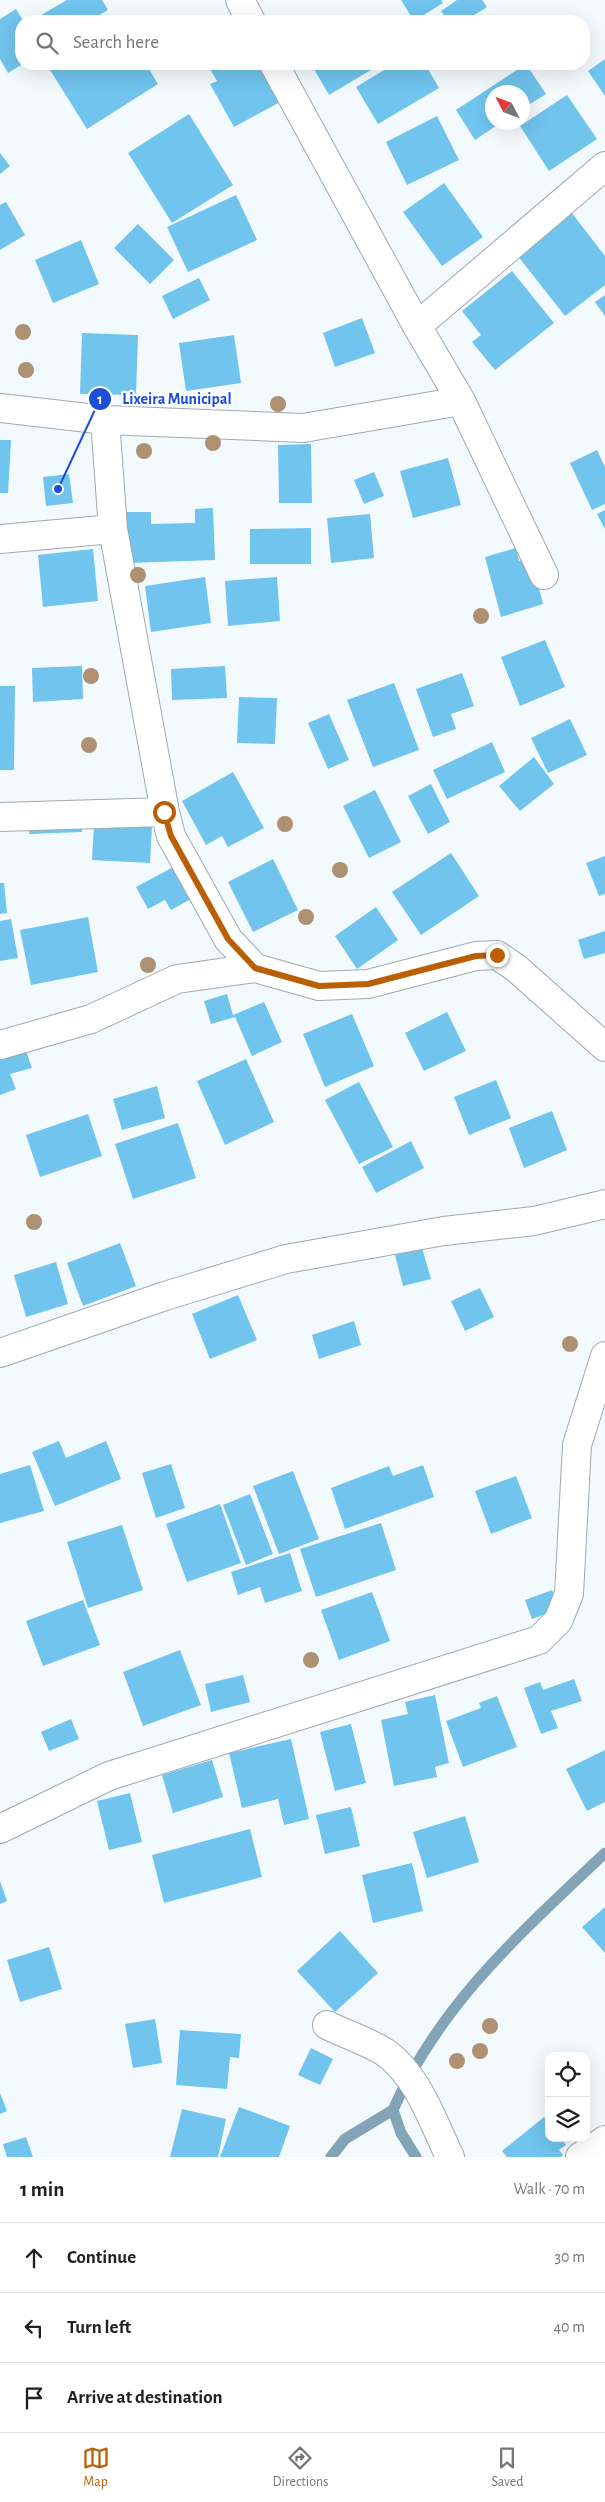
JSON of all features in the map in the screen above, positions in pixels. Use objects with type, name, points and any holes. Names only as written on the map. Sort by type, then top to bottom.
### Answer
[{"type":"street","points":[[240,0],[248,15]]},
{"type":"street","points":[[277,70],[417,326],[461,401],[544,575]]},
{"type":"street","points":[[417,326],[605,166]]},
{"type":"street","points":[[0,408],[105,420],[302,428],[461,401]]},
{"type":"street","points":[[105,420],[113,529],[164,812],[171,836],[228,939],[255,968]]},
{"type":"street","points":[[0,539],[113,529]]},
{"type":"street","points":[[0,817],[164,812]]},
{"type":"street","points":[[0,1045],[91,1019],[177,979],[255,968],[319,986],[368,984],[476,956],[497,955],[516,968],[605,1046]]},
{"type":"street","points":[[0,1353],[165,1296],[286,1259],[444,1232],[534,1221],[605,1204]]},
{"type":"street","points":[[0,1829],[109,1776],[539,1640],[558,1621],[570,1594],[577,1445],[605,1356]]},
{"type":"street","points":[[327,2025],[383,2052],[405,2073],[425,2106],[450,2157]]},
{"type":"street","points":[[580,2157],[605,2140]]},
{"type":"building","points":[[67,0],[102,0],[108,10],[99,15],[41,15]]},
{"type":"building","points":[[401,0],[441,0],[443,3],[424,15],[410,15]]},
{"type":"building","points":[[457,0],[482,0],[487,7],[474,15],[444,15],[441,11]]},
{"type":"building","points":[[16,9],[20,15],[15,15],[15,69],[8,73],[0,59],[0,19]]},
{"type":"building","points":[[605,59],[605,96],[588,71]]},
{"type":"building","points":[[50,70],[150,70],[158,84],[87,129]]},
{"type":"building","points":[[211,70],[262,70],[280,102],[234,127],[210,84],[217,81]]},
{"type":"building","points":[[314,70],[371,70],[329,95]]},
{"type":"building","points":[[384,70],[428,70],[439,88],[378,124],[356,87]]},
{"type":"building","points":[[517,70],[530,70],[546,94],[530,104],[530,85],[494,85]]},
{"type":"building","points":[[485,91],[485,130],[490,130],[475,140],[456,110]]},
{"type":"building","points":[[567,95],[597,139],[549,171],[523,130],[530,130],[530,119]]},
{"type":"building","points":[[189,114],[233,185],[172,223],[128,153]]},
{"type":"building","points":[[437,116],[459,160],[407,185],[386,142]]},
{"type":"building","points":[[0,153],[10,166],[0,174]]},
{"type":"building","points":[[444,183],[483,237],[442,266],[403,212]]},
{"type":"building","points":[[236,195],[257,240],[188,272],[167,227]]},
{"type":"building","points":[[6,202],[25,235],[0,250],[0,205]]},
{"type":"building","points":[[568,208],[605,256],[605,285],[565,316],[514,251]]},
{"type":"building","points":[[138,224],[174,260],[150,284],[114,248]]},
{"type":"building","points":[[81,240],[99,284],[53,303],[35,260]]},
{"type":"building","points":[[512,271],[554,323],[495,370],[472,342],[481,335],[462,311]]},
{"type":"building","points":[[199,278],[210,300],[173,319],[162,296]]},
{"type":"building","points":[[605,295],[605,316],[595,302]]},
{"type":"building","points":[[362,318],[375,353],[335,367],[323,333]]},
{"type":"building","points":[[82,333],[138,335],[136,395],[80,394]]},
{"type":"building","points":[[234,335],[241,383],[186,391],[179,343]]},
{"type":"building","points":[[0,440],[11,440],[8,493],[0,493]]},
{"type":"building","points":[[311,444],[312,503],[279,503],[278,445]]},
{"type":"building","points":[[597,450],[605,467],[605,504],[592,510],[570,463]]},
{"type":"building","points":[[448,458],[461,505],[413,518],[400,471]]},
{"type":"building","points":[[374,472],[384,496],[364,504],[354,480]]},
{"type":"building","points":[[69,474],[73,503],[46,506],[43,477]]},
{"type":"building","points":[[213,508],[215,560],[128,563],[126,512],[151,512],[151,524],[195,523],[195,509]]},
{"type":"building","points":[[605,510],[605,529],[597,514]]},
{"type":"building","points":[[370,514],[374,558],[331,563],[327,518]]},
{"type":"building","points":[[311,528],[311,564],[250,564],[250,529]]},
{"type":"building","points":[[516,548],[519,561],[531,557],[543,604],[501,617],[485,557]]},
{"type":"building","points":[[93,549],[98,601],[43,607],[38,555]]},
{"type":"building","points":[[205,577],[211,623],[151,632],[145,586]]},
{"type":"building","points":[[277,577],[280,621],[228,626],[225,581]]},
{"type":"building","points":[[545,640],[565,687],[520,706],[501,657]]},
{"type":"building","points":[[82,666],[83,699],[33,702],[32,668]]},
{"type":"building","points":[[225,666],[227,698],[172,700],[171,669]]},
{"type":"building","points":[[462,673],[474,706],[451,714],[456,729],[433,737],[416,689]]},
{"type":"building","points":[[394,683],[419,750],[373,767],[347,700]]},
{"type":"building","points":[[0,686],[15,686],[14,770],[0,770]]},
{"type":"building","points":[[239,697],[277,698],[275,744],[237,743]]},
{"type":"building","points":[[329,714],[349,760],[328,769],[308,723]]},
{"type":"building","points":[[570,719],[587,755],[548,773],[531,738]]},
{"type":"building","points":[[492,742],[505,772],[447,799],[433,770]]},
{"type":"building","points":[[534,757],[554,784],[520,811],[499,786]]},
{"type":"building","points":[[233,772],[264,828],[228,847],[222,836],[206,845],[182,801]]},
{"type":"building","points":[[431,784],[450,822],[428,834],[408,796]]},
{"type":"building","points":[[375,790],[401,842],[369,858],[343,806]]},
{"type":"building","points":[[81,806],[82,832],[29,834],[29,808]]},
{"type":"building","points":[[95,807],[153,809],[150,863],[92,860]]},
{"type":"building","points":[[451,853],[479,896],[421,935],[392,892]]},
{"type":"building","points":[[605,856],[605,894],[599,896],[586,863]]},
{"type":"building","points":[[273,859],[298,910],[253,932],[228,882]]},
{"type":"building","points":[[181,863],[198,895],[171,910],[165,900],[148,909],[136,887]]},
{"type":"building","points":[[0,883],[4,883],[7,913],[0,914]]},
{"type":"building","points":[[376,907],[398,940],[357,969],[335,936]]},
{"type":"building","points":[[88,917],[98,972],[31,985],[20,930]]},
{"type":"building","points":[[11,919],[18,958],[0,961],[0,921]]},
{"type":"building","points":[[605,931],[605,953],[584,959],[578,940]]},
{"type":"building","points":[[227,994],[233,1015],[264,1002],[282,1042],[252,1056],[235,1017],[211,1024],[204,1001]]},
{"type":"building","points":[[447,1012],[466,1051],[424,1071],[405,1033]]},
{"type":"building","points":[[352,1014],[374,1066],[325,1087],[303,1034]]},
{"type":"building","points":[[25,1048],[32,1068],[10,1074],[16,1089],[0,1095],[0,1056]]},
{"type":"building","points":[[246,1059],[274,1122],[225,1145],[197,1081]]},
{"type":"building","points":[[496,1080],[511,1118],[469,1135],[454,1097]]},
{"type":"building","points":[[359,1082],[393,1147],[359,1164],[325,1100]]},
{"type":"building","points":[[157,1086],[165,1118],[122,1130],[113,1099]]},
{"type":"building","points":[[552,1111],[567,1150],[524,1168],[509,1128]]},
{"type":"building","points":[[88,1114],[102,1156],[40,1177],[26,1135]]},
{"type":"building","points":[[178,1123],[196,1178],[133,1199],[115,1144]]},
{"type":"building","points":[[411,1141],[424,1168],[376,1193],[362,1167]]},
{"type":"building","points":[[120,1243],[136,1286],[83,1306],[67,1263]]},
{"type":"building","points":[[422,1248],[431,1279],[403,1286],[395,1255]]},
{"type":"building","points":[[56,1262],[68,1304],[26,1317],[14,1275]]},
{"type":"building","points":[[480,1288],[494,1317],[465,1331],[451,1301]]},
{"type":"building","points":[[238,1295],[257,1340],[210,1359],[192,1314]]},
{"type":"building","points":[[354,1321],[361,1345],[319,1359],[312,1335]]},
{"type":"building","points":[[59,1441],[66,1458],[106,1441],[121,1479],[55,1506],[32,1452]]},
{"type":"building","points":[[171,1464],[185,1508],[156,1518],[142,1473]]},
{"type":"building","points":[[30,1465],[44,1511],[0,1523],[0,1474]]},
{"type":"building","points":[[423,1465],[434,1497],[345,1529],[331,1488],[389,1466],[393,1476]]},
{"type":"building","points":[[293,1471],[319,1539],[279,1554],[253,1486]]},
{"type":"building","points":[[516,1476],[532,1518],[491,1534],[475,1491]]},
{"type":"building","points":[[250,1494],[273,1554],[246,1565],[223,1505]]},
{"type":"building","points":[[220,1504],[241,1563],[187,1582],[166,1524]]},
{"type":"building","points":[[381,1523],[396,1570],[316,1597],[300,1549]]},
{"type":"building","points":[[122,1525],[143,1590],[88,1608],[67,1542]]},
{"type":"building","points":[[290,1553],[302,1591],[265,1603],[260,1587],[238,1595],[231,1572]]},
{"type":"building","points":[[552,1590],[560,1609],[532,1619],[525,1600]]},
{"type":"building","points":[[372,1592],[390,1641],[339,1660],[321,1610]]},
{"type":"building","points":[[83,1600],[100,1645],[43,1666],[26,1621]]},
{"type":"building","points":[[180,1650],[201,1705],[143,1726],[123,1672]]},
{"type":"building","points":[[243,1675],[250,1702],[211,1712],[205,1684]]},
{"type":"building","points":[[574,1679],[582,1701],[551,1711],[558,1728],[541,1734],[524,1688],[540,1682],[543,1690]]},
{"type":"building","points":[[435,1695],[449,1763],[435,1767],[437,1777],[394,1786],[381,1720],[408,1714],[405,1702]]},
{"type":"building","points":[[497,1696],[517,1747],[463,1767],[446,1721],[481,1708],[479,1703]]},
{"type":"building","points":[[71,1719],[79,1739],[49,1751],[41,1732]]},
{"type":"building","points":[[351,1724],[366,1783],[335,1791],[320,1732]]},
{"type":"building","points":[[291,1739],[309,1819],[284,1825],[278,1799],[242,1808],[229,1753]]},
{"type":"building","points":[[605,1750],[605,1802],[587,1811],[566,1769]]},
{"type":"building","points":[[212,1760],[223,1797],[173,1813],[162,1775]]},
{"type":"building","points":[[130,1793],[142,1842],[109,1850],[97,1801]]},
{"type":"building","points":[[351,1807],[360,1846],[325,1854],[316,1815]]},
{"type":"building","points":[[465,1816],[479,1862],[427,1878],[413,1832]]},
{"type":"building","points":[[250,1829],[262,1877],[164,1903],[152,1855]]},
{"type":"building","points":[[412,1863],[423,1911],[373,1923],[362,1875]]},
{"type":"building","points":[[0,1881],[7,1901],[0,1904]]},
{"type":"building","points":[[605,1907],[605,1953],[582,1927]]},
{"type":"building","points":[[340,1931],[378,1973],[335,2012],[297,1971]]},
{"type":"building","points":[[49,1947],[62,1989],[20,2002],[7,1960]]},
{"type":"building","points":[[155,2019],[162,2063],[133,2068],[125,2024]]},
{"type":"building","points":[[180,2030],[241,2034],[239,2058],[230,2057],[227,2089],[176,2085]]},
{"type":"building","points":[[311,2048],[333,2059],[320,2085],[298,2075]]},
{"type":"building","points":[[0,2093],[7,2111],[0,2114]]},
{"type":"building","points":[[239,2107],[290,2126],[279,2157],[220,2157]]},
{"type":"building","points":[[182,2109],[226,2119],[218,2157],[170,2157]]},
{"type":"building","points":[[544,2117],[545,2142],[564,2142],[566,2145],[559,2150],[563,2155],[561,2157],[507,2157],[502,2151]]},
{"type":"building","points":[[26,2137],[33,2157],[7,2157],[3,2144]]},
{"type":"waterway","points":[[416,2157],[401,2133],[393,2110],[412,2071],[434,2036],[459,2002],[486,1971],[543,1911],[605,1853]]},
{"type":"waterway","points":[[331,2157],[345,2139],[393,2110]]},
{"type":"place","name":"Lixeira Municipal","points":[[58,489]]},
{"type":"route","points":[[164,812],[171,836],[228,939],[255,968],[319,986],[368,984],[476,956],[497,955]]}]
